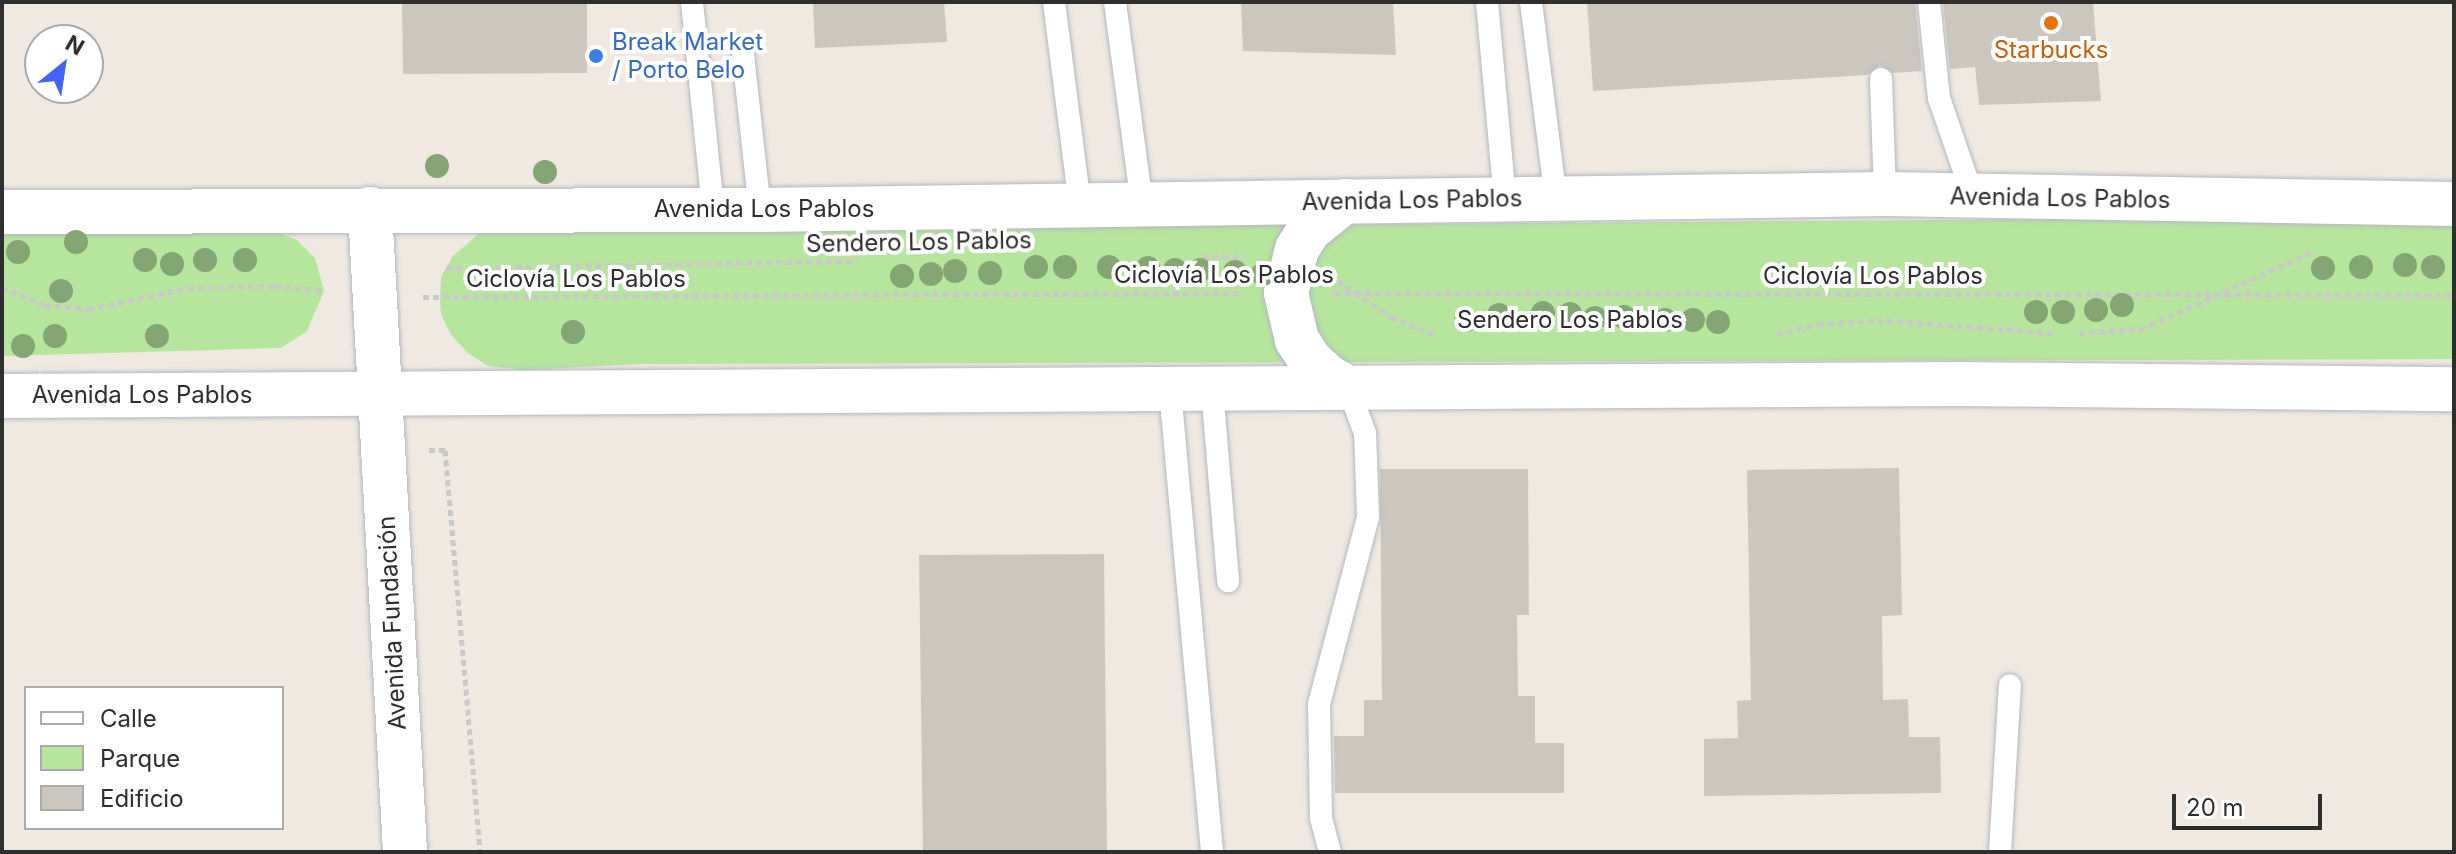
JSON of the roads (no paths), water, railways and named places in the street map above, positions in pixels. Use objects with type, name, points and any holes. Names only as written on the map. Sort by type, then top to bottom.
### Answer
[{"type":"main road","name":"Avenida Los Pablos","points":[[2,212],[760,210],[1885,194],[2454,204]]},
{"type":"main road","points":[[1345,201],[1309,230],[1289,277],[1297,340],[1327,376],[1348,388]]},
{"type":"main road","points":[[2406,203],[2428,213],[2454,238]]},
{"type":"main road","points":[[370,209],[378,395]]},
{"type":"main road","points":[[2433,388],[2433,377],[2454,355]]},
{"type":"main road","name":"Avenida Los Pablos","points":[[2,396],[1961,384],[2433,388]]},
{"type":"main road","name":"Avenida Fundación","points":[[378,395],[405,852]]},
{"type":"lane","points":[[692,2],[713,209]]},
{"type":"lane","points":[[1054,2],[1080,206]]},
{"type":"lane","points":[[1115,2],[1142,204]]},
{"type":"lane","points":[[1487,2],[1505,199]]},
{"type":"lane","points":[[1531,2],[1556,199]]},
{"type":"lane","points":[[1929,2],[1939,98],[1973,197]]},
{"type":"lane","points":[[743,54],[760,210]]},
{"type":"lane","points":[[1881,79],[1885,194]]},
{"type":"lane","points":[[1330,852],[1321,818],[1319,704],[1368,517],[1365,433],[1348,388]]},
{"type":"lane","points":[[1191,390],[1228,581]]},
{"type":"lane","points":[[1191,390],[1212,852]]},
{"type":"lane","points":[[2000,852],[2010,685]]},
{"type":"place","name":"Starbucks","points":[[2051,23]]},
{"type":"place","name":"Break Market / Porto Belo","points":[[596,56]]}]
